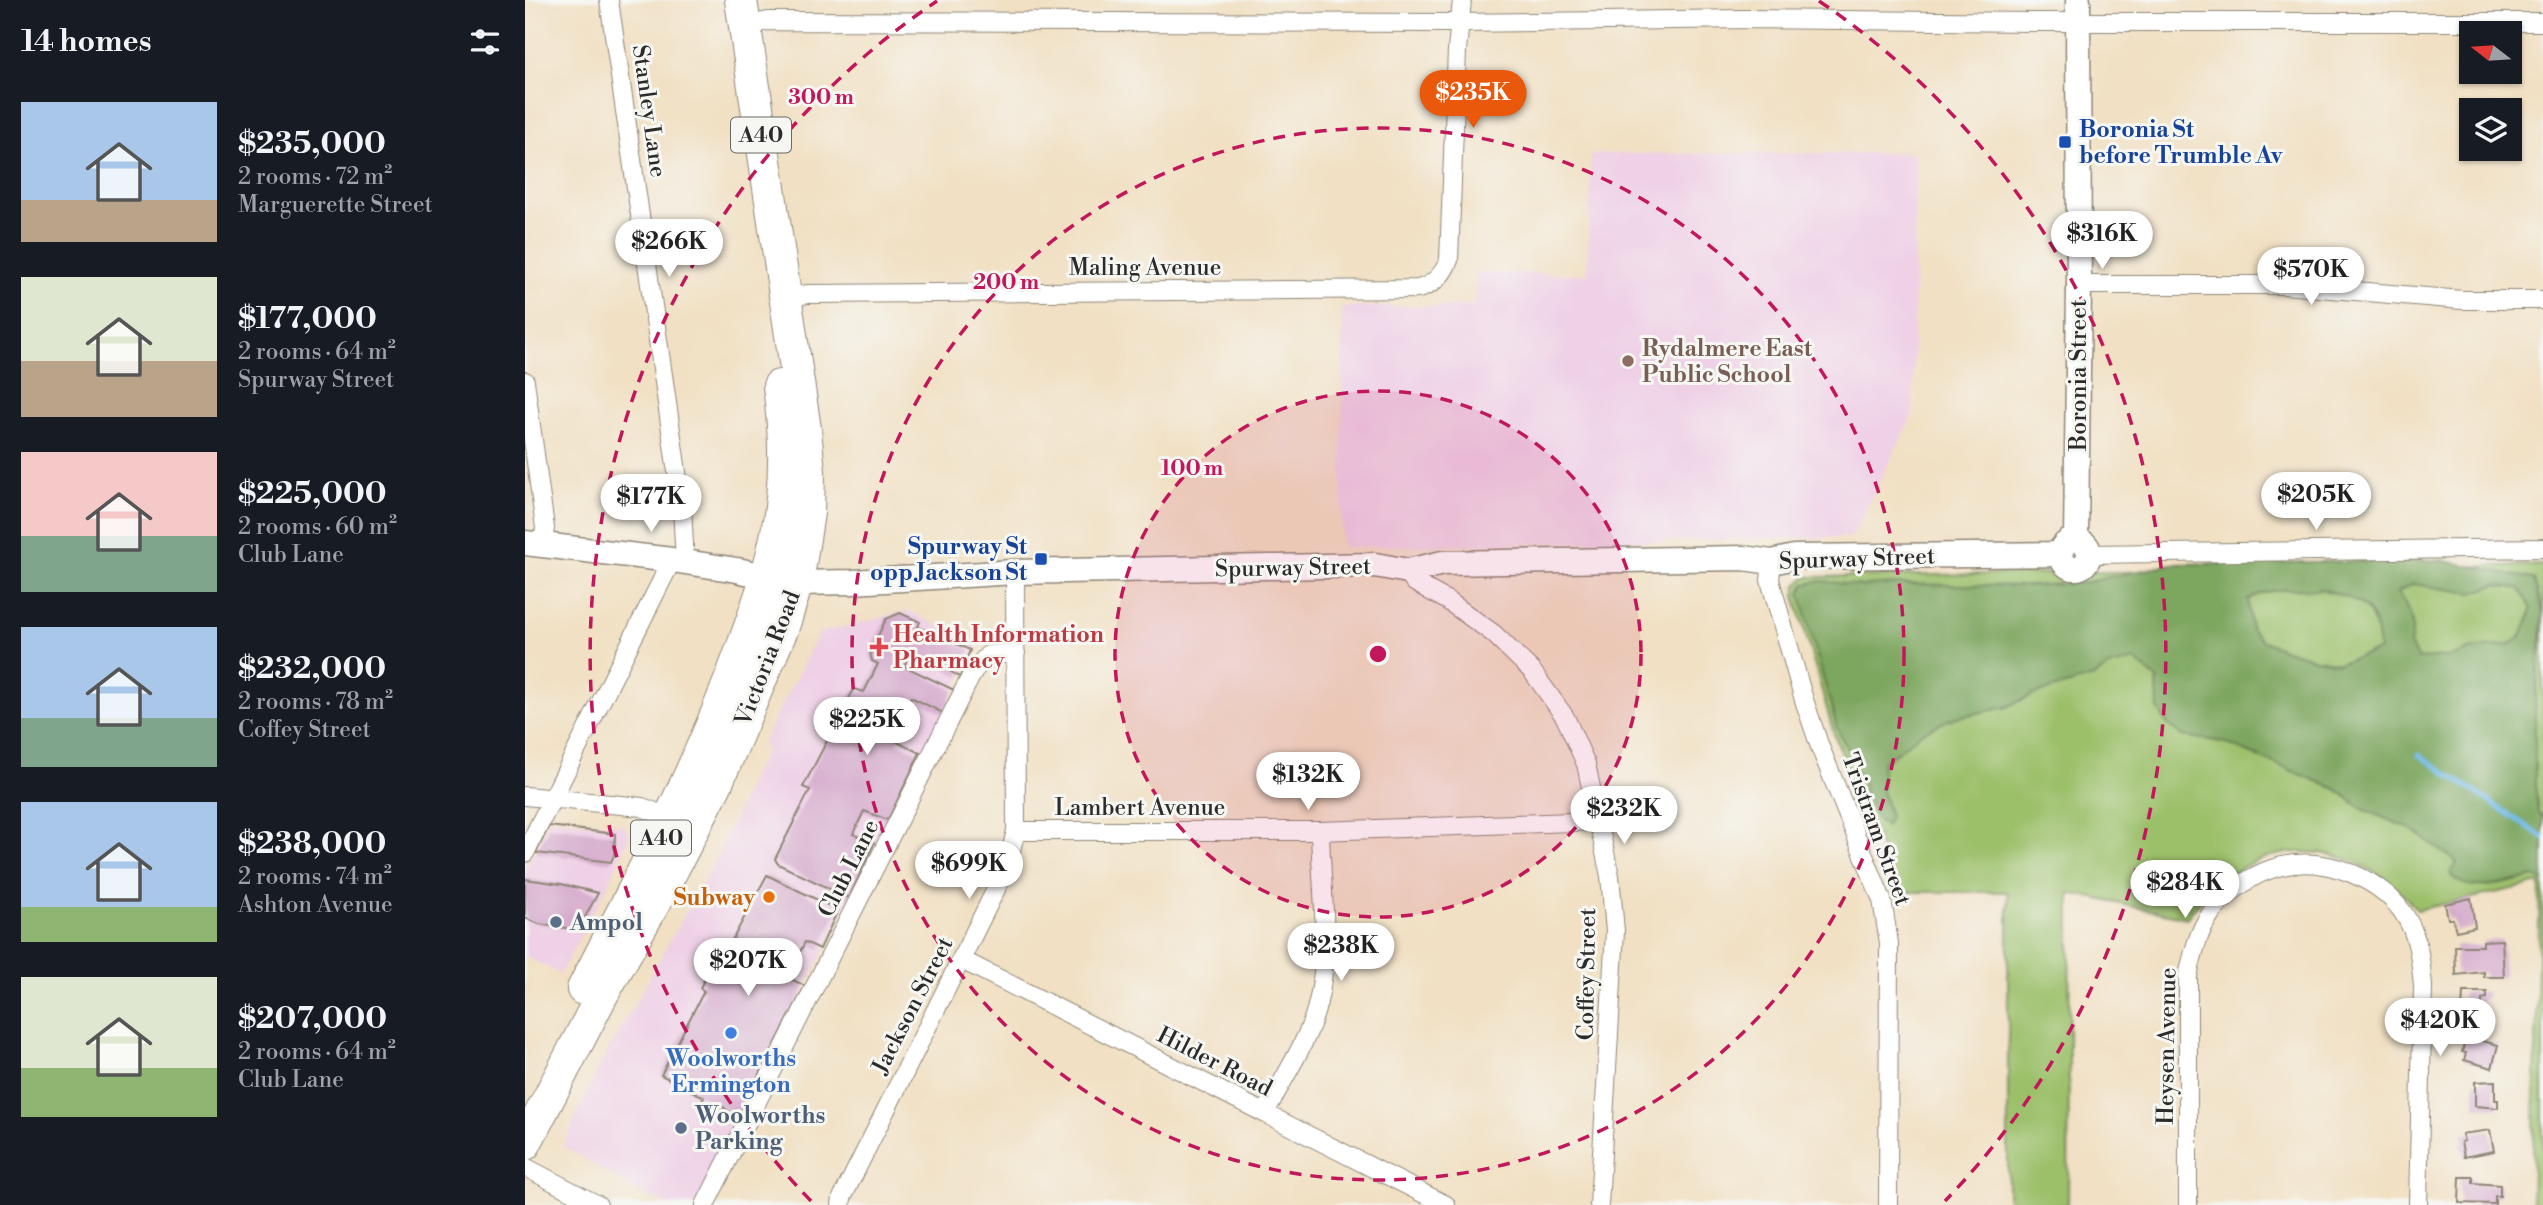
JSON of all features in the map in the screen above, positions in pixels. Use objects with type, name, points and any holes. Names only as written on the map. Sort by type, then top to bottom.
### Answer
[{"type":"highway","name":"Victoria Road","points":[[525,1144],[715,787],[783,627],[777,535],[785,465],[781,396],[724,0]]},
{"type":"highway","name":"Victoria Road","points":[[527,1096],[671,818],[724,699],[782,580],[809,513],[805,429],[743,13]]},
{"type":"street","name":"Stanley Lane","points":[[525,853],[678,561],[682,507],[609,0]]},
{"type":"street","points":[[1461,23],[1462,0]]},
{"type":"street","points":[[1746,19],[1747,0]]},
{"type":"street","points":[[743,13],[768,21],[1461,23],[2078,11],[2543,22]]},
{"type":"street","name":"Boronia Street","points":[[2075,549],[2079,285],[2078,11]]},
{"type":"street","name":"Maling Avenue","points":[[785,299],[807,294],[1418,289],[1429,286],[1445,270],[1449,260],[1457,50],[1461,23]]},
{"type":"street","points":[[2079,285],[2284,285],[2462,300],[2543,300]]},
{"type":"street","points":[[525,381],[545,528],[534,544]]},
{"type":"street","name":"Spurway Street","points":[[534,544],[678,561],[782,580],[853,582],[1015,572],[1375,565],[1408,571],[1443,563],[1743,558],[1772,562],[1794,557],[2075,549]]},
{"type":"street","points":[[2075,549],[2543,548]]},
{"type":"street","name":"Tristram Street","points":[[1772,562],[1770,580],[1804,700],[1820,747],[1882,900],[1889,943],[1888,1205]]},
{"type":"street","name":"Coffey Street","points":[[1408,571],[1418,585],[1448,601],[1494,634],[1532,671],[1565,716],[1586,764],[1610,876],[1615,931],[1599,1205]]},
{"type":"street","name":"Jackson Street","points":[[841,1205],[842,1198],[963,960],[1006,869],[1016,831],[1015,572]]},
{"type":"street","name":"Club Lane","points":[[705,1205],[974,670],[988,655],[1016,653]]},
{"type":"street","points":[[525,796],[642,807],[671,818]]},
{"type":"street","name":"Lambert Avenue","points":[[1016,831],[1320,831],[1600,821]]},
{"type":"street","points":[[1265,1113],[1308,1030],[1318,1004],[1324,952],[1320,831]]},
{"type":"street","name":"Heysen Avenue","points":[[2188,1205],[2188,976],[2197,940],[2211,913],[2237,887],[2264,872],[2284,865],[2321,865],[2351,872],[2384,892],[2407,919],[2420,954],[2423,986],[2418,1205]]},
{"type":"street","name":"Hilder Road","points":[[963,960],[1446,1205]]},
{"type":"street","points":[[525,1167],[598,1205]]},
{"type":"shaded area","name":"Rydalmere East Public School","points":[[1915,153],[1913,414],[1852,537],[1342,547],[1342,307],[1474,306],[1476,273],[1587,274],[1591,154]]},
{"type":"shaded area","points":[[908,611],[978,645],[696,1205],[670,1205],[644,1195],[563,1146],[598,1069],[719,853],[750,780],[765,753],[763,741],[819,633]]},
{"type":"shaded area","name":"Ampol","points":[[550,819],[624,825],[629,836],[609,883],[560,974],[525,956],[525,870]]},
{"type":"green space","points":[[2440,560],[2534,579],[2543,614],[2535,704],[2535,784],[2538,812],[2543,818],[2543,881],[2535,877],[2490,886],[2467,885],[2450,874],[2457,862],[2411,829],[2363,809],[2336,789],[2223,742],[2183,736],[2168,725],[2158,709],[2157,679],[2134,660],[2109,667],[2093,677],[2035,694],[2007,707],[1953,718],[1924,731],[1882,763],[1882,791],[1890,816],[1886,826],[1875,817],[1837,728],[1800,593],[1805,584],[1822,581],[1863,586],[2028,586],[2082,583],[2172,564]],"holes":[[[2413,584],[2472,593],[2496,585],[2520,589],[2531,609],[2527,624],[2522,634],[2511,644],[2472,649],[2451,656],[2418,659],[2410,645],[2411,618],[2398,592]],[[2322,589],[2364,607],[2374,623],[2379,650],[2339,663],[2283,649],[2261,640],[2251,629],[2248,600],[2274,591]]]},
{"type":"green space","points":[[2543,565],[2543,1205],[2532,1205],[2540,883],[2417,910],[2391,884],[2362,866],[2332,855],[2300,852],[2269,857],[2239,870],[2211,890],[2187,918],[2070,893],[2068,1205],[2008,1205],[2008,892],[1899,892],[1834,734],[1795,596],[1797,585],[1806,577]]},
{"type":"building","points":[[900,613],[920,622],[918,627],[970,650],[960,677],[932,661],[928,668],[908,658],[904,666],[954,690],[943,713],[911,697],[900,719],[908,722],[897,742],[920,753],[888,820],[864,811],[853,834],[874,843],[849,898],[778,864],[775,859],[810,790],[803,787],[854,689],[864,692],[878,664],[872,661],[870,652],[886,619]]},
{"type":"building","points":[[549,826],[615,834],[611,862],[536,853]]},
{"type":"building","name":"Woolworths Ermington","points":[[767,875],[838,910],[820,949],[805,942],[797,958],[788,954],[779,973],[805,986],[740,1113],[736,1110],[733,1114],[720,1105],[714,1116],[699,1109],[704,1097],[661,1075],[704,991],[700,988],[714,960],[720,963]]},
{"type":"building","points":[[525,879],[598,893],[578,930],[539,924],[525,918]]},
{"type":"building","points":[[2471,898],[2475,927],[2456,931],[2453,919],[2448,919],[2445,904]]},
{"type":"building","points":[[2502,940],[2504,977],[2484,977],[2484,972],[2456,975],[2455,946],[2483,946],[2483,941]]},
{"type":"building","points":[[2463,992],[2487,992],[2487,998],[2482,999],[2482,1011],[2462,1010]]},
{"type":"building","points":[[2466,1037],[2498,1045],[2492,1068],[2464,1060],[2466,1053],[2462,1052]]},
{"type":"building","points":[[2495,1081],[2498,1108],[2475,1106],[2475,1082]]},
{"type":"building","points":[[2490,1130],[2494,1151],[2464,1157],[2462,1134]]},
{"type":"building","points":[[2460,1177],[2473,1177],[2473,1183],[2500,1185],[2500,1196],[2495,1196],[2495,1204],[2459,1203]]},
{"type":"waterway","points":[[2419,755],[2543,837]]},
{"type":"place","name":"Boronia St before Trumble Av","points":[[2065,142]]},
{"type":"place","name":"Rydalmere East Public School","points":[[1628,361]]},
{"type":"place","name":"Spurway St opp Jackson St","points":[[1041,559]]},
{"type":"place","name":"Health Information Pharmacy","points":[[879,647]]},
{"type":"place","name":"Subway","points":[[769,897]]},
{"type":"place","name":"Ampol","points":[[556,922]]},
{"type":"place","name":"Woolworths Ermington","points":[[731,1033]]},
{"type":"place","name":"Woolworths Parking","points":[[681,1128]]}]
